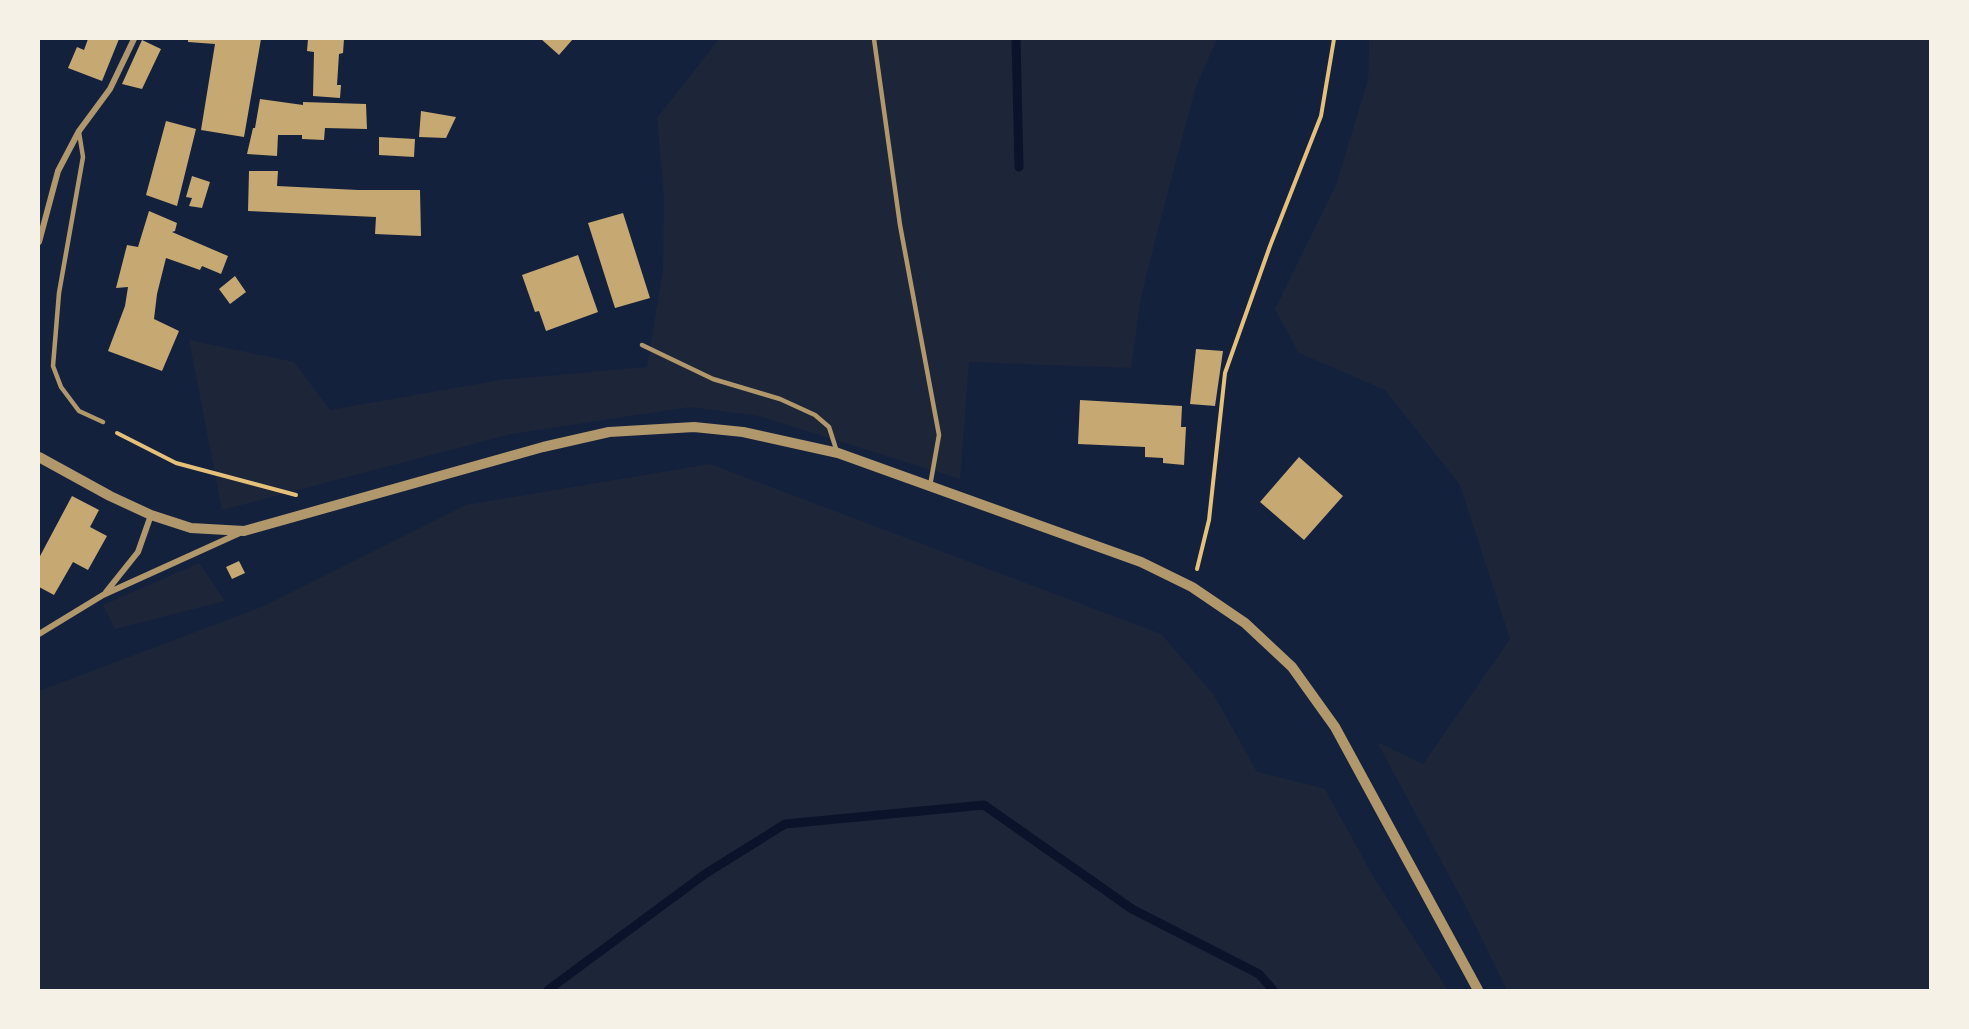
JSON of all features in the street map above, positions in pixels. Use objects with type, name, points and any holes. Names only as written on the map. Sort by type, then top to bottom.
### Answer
[{"type":"street","points":[[39,242],[58,171],[79,131],[110,89],[134,39]]},
{"type":"street","points":[[39,634],[103,595],[244,531],[543,447],[609,432],[694,427],[743,432],[838,453],[1141,562],[1192,587],[1245,623],[1293,668],[1335,727],[1478,990]]},
{"type":"street","points":[[39,457],[110,496],[151,515],[191,528],[244,531]]},
{"type":"street","points":[[103,595],[138,552],[151,515]]},
{"type":"lane","points":[[874,39],[900,225],[939,435],[930,487]]},
{"type":"lane","points":[[79,131],[83,157],[59,293],[53,366],[61,387],[80,411],[103,422]]},
{"type":"lane","points":[[642,345],[713,380],[780,399],[815,416],[829,427],[838,453]]},
{"type":"path","points":[[1192,587],[1209,520],[1225,373],[1269,246],[1321,116],[1334,39]]},
{"type":"path","points":[[103,422],[115,432],[176,463],[302,496],[327,508]]},
{"type":"shaded area","points":[[719,39],[1217,39],[1196,86],[1159,225],[1141,297],[1131,368],[969,362],[960,479],[759,416],[690,407],[511,434],[222,510],[189,340],[294,362],[330,410],[500,380],[647,367],[663,270],[664,197],[657,118]]},
{"type":"shaded area","points":[[1369,39],[1930,39],[1930,990],[1507,990],[1465,905],[1377,742],[1423,764],[1510,639],[1460,485],[1385,390],[1299,353],[1275,309],[1336,185],[1368,80]]},
{"type":"shaded area","points":[[710,464],[1161,634],[1214,695],[1257,772],[1325,789],[1374,878],[1448,990],[39,990],[39,691],[264,606],[466,505]]},
{"type":"shaded area","points":[[199,563],[225,601],[115,629],[103,605]]},
{"type":"building","points":[[88,39],[119,39],[102,81],[68,68],[77,47],[84,50]]},
{"type":"building","points":[[188,39],[261,39],[244,137],[201,130],[215,44],[188,42]]},
{"type":"building","points":[[308,39],[344,39],[343,53],[339,54],[337,85],[341,85],[340,98],[313,96],[314,52],[307,51]]},
{"type":"building","points":[[541,39],[573,39],[559,55]]},
{"type":"building","points":[[142,40],[161,49],[142,89],[122,84]]},
{"type":"building","points":[[260,99],[303,105],[303,102],[366,104],[367,129],[325,128],[324,140],[302,139],[302,135],[278,135],[277,156],[247,154],[253,128],[255,128]]},
{"type":"building","points":[[421,111],[456,117],[446,138],[419,137]]},
{"type":"building","points":[[166,121],[196,129],[177,206],[146,195]]},
{"type":"building","points":[[379,137],[415,139],[414,157],[379,155]]},
{"type":"building","points":[[249,171],[278,171],[277,186],[420,190],[421,236],[375,234],[376,217],[248,211]]},
{"type":"building","points":[[192,176],[210,182],[202,208],[189,206],[192,198],[186,197]]},
{"type":"building","points":[[149,211],[177,223],[175,231],[172,232],[228,256],[221,274],[202,266],[200,270],[166,258],[157,294],[154,319],[179,331],[162,371],[108,351],[125,306],[128,287],[116,288],[127,245],[138,247]]},
{"type":"building","points":[[623,213],[650,298],[615,308],[588,223]]},
{"type":"building","points":[[578,255],[598,312],[546,331],[539,311],[535,312],[522,275]]},
{"type":"building","points":[[235,276],[246,292],[230,304],[219,289]]},
{"type":"building","points":[[1196,349],[1223,351],[1215,406],[1190,404]]},
{"type":"building","points":[[1080,400],[1182,406],[1181,427],[1186,427],[1184,465],[1163,463],[1163,458],[1145,457],[1145,447],[1078,444]]},
{"type":"building","points":[[1299,457],[1343,496],[1304,540],[1260,502]]},
{"type":"building","points":[[72,496],[99,510],[90,527],[107,536],[88,570],[73,562],[54,595],[39,587],[39,558]]},
{"type":"building","points":[[239,561],[245,573],[232,579],[226,567]]},
{"type":"waterway","points":[[1016,39],[1019,167]]},
{"type":"waterway","points":[[548,990],[705,874],[785,824],[984,805],[1132,909],[1259,974],[1273,990]]}]
